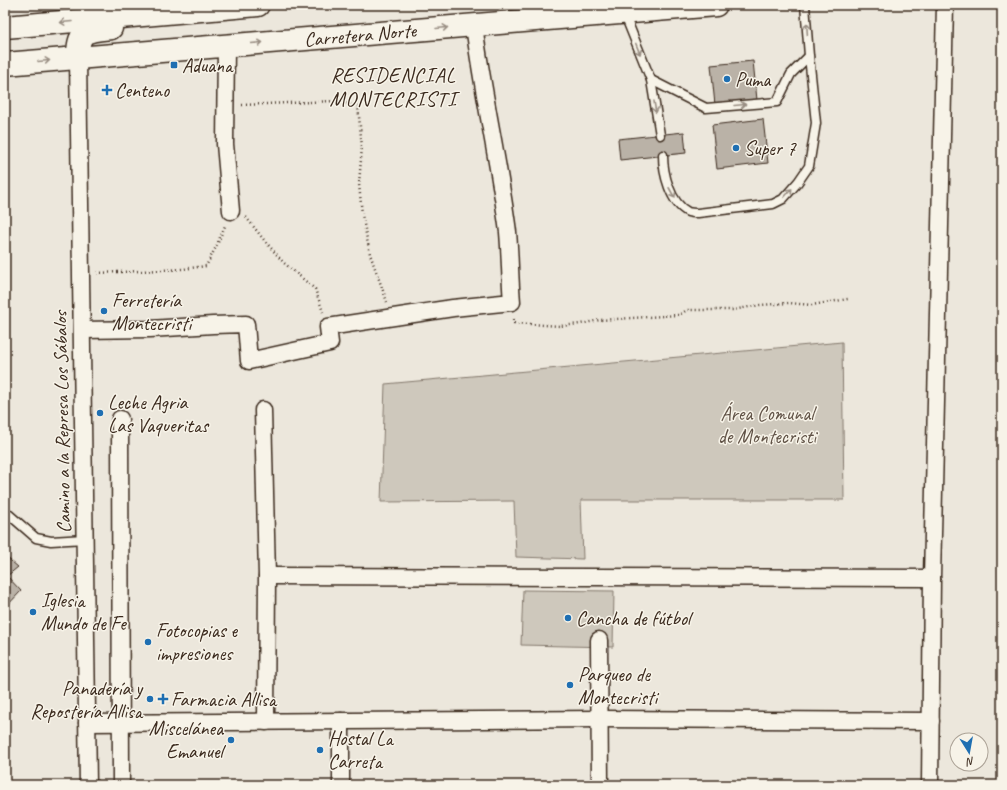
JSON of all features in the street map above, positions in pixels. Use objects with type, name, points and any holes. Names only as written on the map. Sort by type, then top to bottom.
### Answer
[{"type":"highway","points":[[5,27],[258,5]]},
{"type":"highway","name":"Carretera Norte","points":[[5,64],[474,25],[625,9],[716,5]]},
{"type":"highway","points":[[78,58],[79,42],[81,37],[90,31],[150,23],[177,12]]},
{"type":"street","points":[[930,785],[932,578],[945,5]]},
{"type":"street","points":[[82,330],[150,329],[246,324],[249,361],[330,343],[328,327],[445,309],[512,302],[508,234],[496,150],[480,72],[474,25]]},
{"type":"street","points":[[226,46],[225,144],[231,211]]},
{"type":"street","name":"Camino a la Represa Los Sábalos","points":[[78,58],[88,785]]},
{"type":"street","points":[[262,410],[267,576],[266,722]]},
{"type":"street","points":[[120,419],[121,785]]},
{"type":"street","points":[[267,576],[932,578]]},
{"type":"street","points":[[599,640],[597,670],[600,719],[600,785]]},
{"type":"street","points":[[87,723],[600,719],[931,721]]},
{"type":"street","points":[[340,721],[341,785]]},
{"type":"lane","points":[[663,155],[663,170],[671,192],[680,205],[688,212],[698,213],[773,204],[783,200],[809,166],[816,123],[805,5]]},
{"type":"lane","points":[[625,9],[650,80],[660,135]]},
{"type":"lane","points":[[650,80],[706,108],[777,102],[791,74],[809,56]]},
{"type":"lane","points":[[5,511],[36,538],[51,541],[85,539]]},
{"type":"path","points":[[225,105],[334,101],[358,106],[362,147],[359,184],[362,214],[370,254],[394,318]]},
{"type":"path","points":[[81,273],[146,272],[206,266],[216,247],[231,211],[243,214],[284,263],[316,288],[328,327]]},
{"type":"path","points":[[512,302],[514,323],[560,326],[600,320],[679,315],[687,310],[733,310],[760,305],[789,303],[812,305],[848,300]]},
{"type":"shaded area","points":[[5,5],[77,5],[5,11]]},
{"type":"green space","name":"Área Comunal de Montecristi","points":[[842,342],[844,500],[581,500],[583,559],[516,557],[514,501],[381,502],[385,384]]},
{"type":"green space","name":"Cancha de fútbol","points":[[523,590],[614,591],[613,647],[521,645]]},
{"type":"building","points":[[753,61],[757,100],[715,105],[711,65]]},
{"type":"building","points":[[763,119],[768,163],[717,169],[712,125]]},
{"type":"building","points":[[684,132],[686,153],[620,160],[618,139]]},
{"type":"building","points":[[5,556],[18,567],[7,576],[21,591],[5,608]]},
{"type":"place","name":"Aduana","points":[[174,65]]},
{"type":"place","name":"Puma","points":[[727,79]]},
{"type":"place","name":"Centeno","points":[[107,90]]},
{"type":"place","name":"Super 7","points":[[736,148]]},
{"type":"place","name":"Ferretería Montecristi","points":[[104,311]]},
{"type":"place","name":"Leche Agria Las Vaqueritas","points":[[100,413]]},
{"type":"place","name":"Iglesia Mundo de Fe","points":[[33,612]]},
{"type":"place","name":"Cancha de fútbol","points":[[568,618]]},
{"type":"place","name":"Fotocopias e impresiones","points":[[148,642]]},
{"type":"place","name":"Parqueo de Montecristi","points":[[570,685]]},
{"type":"place","name":"Panadería y Repostería Allisa","points":[[150,699]]},
{"type":"place","name":"Farmacia Allisa","points":[[163,699]]},
{"type":"place","name":"Miscelánea Emanuel","points":[[231,740]]},
{"type":"place","name":"Hostal La Carreta","points":[[320,750]]},
{"type":"district","name":"RESIDENCIAL MONTECRISTI","points":[[393,87]]}]
